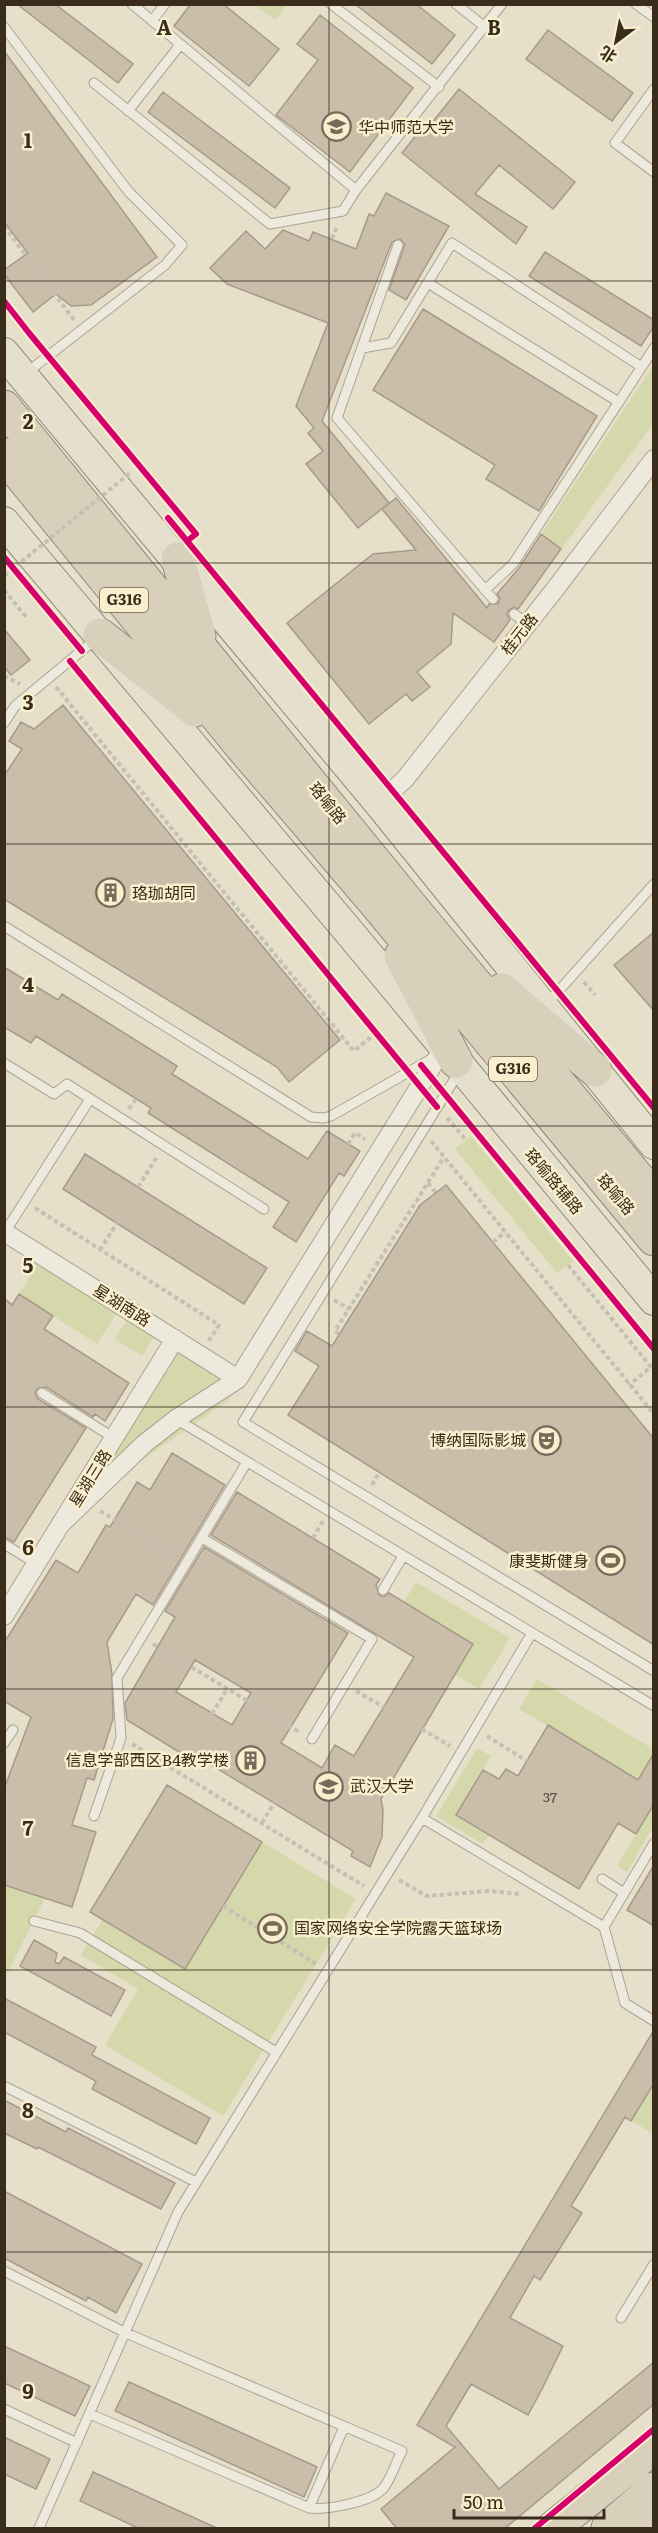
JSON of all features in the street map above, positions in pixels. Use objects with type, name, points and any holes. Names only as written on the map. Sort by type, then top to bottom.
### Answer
[{"type":"highway","name":"珞喻路","points":[[4,407],[428,927],[654,1197]]},
{"type":"highway","name":"珞喻路","points":[[4,455],[241,746],[372,899],[654,1239]]},
{"type":"highway","points":[[178,560],[203,649]]},
{"type":"highway","points":[[100,635],[241,746]]},
{"type":"highway","points":[[372,899],[450,1058]]},
{"type":"highway","points":[[428,927],[539,1013],[595,1070]]},
{"type":"highway","points":[[565,2524],[654,2447]]},
{"type":"highway","points":[[608,2529],[654,2489]]},
{"type":"highway","points":[[648,2529],[654,2524]]},
{"type":"main road","points":[[4,353],[379,803],[539,1013]]},
{"type":"main road","name":"珞喻路辅路","points":[[4,522],[654,1300]]},
{"type":"main road","points":[[595,1070],[654,1144]]},
{"type":"main road","points":[[565,2524],[654,2461]]},
{"type":"street","name":"桂元路","points":[[379,803],[405,779],[521,619],[654,459]]},
{"type":"street","points":[[61,1524],[117,1468],[176,1419],[238,1379],[450,1058]]},
{"type":"street","name":"星湖南路","points":[[5,1232],[238,1379]]},
{"type":"street","name":"星湖三路","points":[[4,1616],[175,1339]]},
{"type":"lane","points":[[132,4],[356,190]]},
{"type":"lane","points":[[152,21],[165,4]]},
{"type":"lane","points":[[331,4],[439,87]]},
{"type":"lane","points":[[456,4],[485,27]]},
{"type":"lane","points":[[94,83],[270,224],[343,211],[356,190],[502,4]]},
{"type":"lane","points":[[636,4],[654,17]]},
{"type":"lane","points":[[4,27],[128,191],[182,245],[165,265],[23,376]]},
{"type":"lane","points":[[128,111],[180,45]]},
{"type":"lane","points":[[654,89],[615,143],[654,172]]},
{"type":"lane","points":[[362,348],[391,343],[452,243],[640,366]]},
{"type":"lane","points":[[398,245],[337,418],[493,599]]},
{"type":"lane","points":[[428,283],[617,401]]},
{"type":"lane","points":[[485,590],[513,564],[617,401],[654,348]]},
{"type":"lane","points":[[4,723],[15,706],[100,635]]},
{"type":"lane","points":[[539,1013],[654,884]]},
{"type":"lane","points":[[4,926],[311,1117],[331,1116],[450,1058]]},
{"type":"lane","points":[[450,1058],[243,1422],[654,1671]]},
{"type":"lane","points":[[4,1063],[54,1094],[67,1084],[264,1209]]},
{"type":"lane","points":[[5,1232],[90,1099]]},
{"type":"lane","points":[[42,1393],[114,1438]]},
{"type":"lane","points":[[176,1419],[654,1706]]},
{"type":"lane","points":[[94,1815],[122,1738],[117,1678],[247,1462]]},
{"type":"lane","points":[[202,1538],[360,1628],[372,1639],[312,1739]]},
{"type":"lane","points":[[4,1544],[37,1564]]},
{"type":"lane","points":[[383,1590],[403,1556]]},
{"type":"lane","points":[[39,2529],[178,2212],[422,1818],[532,1633]]},
{"type":"lane","points":[[4,1743],[13,1730]]},
{"type":"lane","points":[[422,1818],[604,1927],[625,2003],[654,2021]]},
{"type":"lane","points":[[604,1927],[654,1844]]},
{"type":"lane","points":[[602,1879],[624,1893]]},
{"type":"lane","points":[[34,1921],[80,1933],[276,2052]]},
{"type":"lane","points":[[4,2086],[196,2182]]},
{"type":"lane","points":[[621,2318],[654,2264]]},
{"type":"lane","points":[[4,2271],[126,2332],[402,2451],[385,2487],[374,2496],[324,2510],[309,2508],[90,2414]]},
{"type":"lane","points":[[4,2409],[77,2443]]},
{"type":"lane","points":[[309,2508],[344,2427]]},
{"type":"path","points":[[4,226],[81,330]]},
{"type":"path","points":[[4,576],[130,473]]},
{"type":"path","points":[[12,566],[18,574]]},
{"type":"path","points":[[4,590],[32,624]]},
{"type":"path","points":[[4,676],[11,680]]},
{"type":"path","points":[[49,678],[354,1051],[377,1032]]},
{"type":"path","points":[[369,1023],[383,1040]]},
{"type":"path","points":[[442,1123],[448,1118],[466,1140]]},
{"type":"path","points":[[426,1136],[654,1414]]},
{"type":"path","points":[[348,1144],[352,1139]]},
{"type":"path","points":[[138,1187],[164,1146]]},
{"type":"path","points":[[339,1334],[335,1331],[409,1219],[444,1157]]},
{"type":"path","points":[[428,1183],[436,1193]]},
{"type":"path","points":[[24,1201],[219,1325]]},
{"type":"path","points":[[100,1250],[117,1223]]},
{"type":"path","points":[[493,1242],[505,1232]]},
{"type":"path","points":[[568,1265],[651,1367],[629,1385]]},
{"type":"path","points":[[112,1518],[187,1563]]},
{"type":"path","points":[[119,1532],[123,1525]]},
{"type":"path","points":[[142,1637],[312,1739]]},
{"type":"path","points":[[345,1684],[384,1707]]},
{"type":"path","points":[[212,1714],[228,1689]]},
{"type":"path","points":[[422,1729],[461,1753]]},
{"type":"path","points":[[484,1735],[527,1761]]},
{"type":"path","points":[[122,1738],[376,1893]]},
{"type":"path","points":[[262,1823],[274,1803]]},
{"type":"path","points":[[388,1873],[427,1896],[489,1891],[527,1895]]},
{"type":"path","points":[[223,1906],[327,1971]]},
{"type":"green space","points":[[255,5],[287,5],[275,20]]},
{"type":"green space","points":[[653,366],[653,424],[561,549],[541,534]]},
{"type":"green space","points":[[471,1136],[573,1261],[557,1273],[455,1149]]},
{"type":"green space","points":[[39,1262],[118,1311],[97,1344],[19,1294]]},
{"type":"green space","points":[[128,1318],[155,1335],[142,1356],[115,1339]]},
{"type":"green space","points":[[178,1353],[236,1389],[228,1401],[123,1473],[108,1464]]},
{"type":"green space","points":[[416,1582],[510,1638],[479,1689],[455,1675],[473,1644],[404,1602]]},
{"type":"green space","points":[[537,1679],[653,1749],[653,1754],[638,1780],[519,1709]]},
{"type":"green space","points":[[477,1748],[491,1756],[456,1815],[489,1835],[483,1844],[436,1816]]},
{"type":"green space","points":[[653,1804],[653,1827],[627,1872],[617,1866]]},
{"type":"green space","points":[[262,1842],[356,1899],[223,2116],[105,2045],[138,1989],[81,1955],[103,1919],[185,1969]]},
{"type":"green space","points":[[8,1887],[45,1898],[5,1978],[4,1892]]},
{"type":"green space","points":[[653,2083],[653,2134],[631,2120]]},
{"type":"building","points":[[17,4],[55,4],[133,64],[118,83]]},
{"type":"building","points":[[191,4],[223,4],[279,49],[249,86],[174,26]]},
{"type":"building","points":[[355,4],[416,4],[455,35],[432,64]]},
{"type":"building","points":[[320,15],[413,88],[350,172],[276,115],[318,60],[297,44]]},
{"type":"building","points":[[548,30],[633,93],[612,121],[526,59]]},
{"type":"building","points":[[4,51],[157,257],[91,305],[71,306],[56,294],[33,312],[4,274],[4,270],[28,253],[4,222]]},
{"type":"building","points":[[459,89],[575,182],[553,209],[499,165],[475,194],[527,227],[516,244],[402,153],[418,133],[422,135]]},
{"type":"building","points":[[163,92],[290,188],[275,208],[148,112]]},
{"type":"building","points":[[386,193],[449,226],[406,300],[389,290],[405,244],[400,239],[392,242],[322,421],[389,503],[358,528],[306,464],[323,451],[308,433],[314,428],[296,406],[328,323],[227,284],[210,268],[246,231],[265,249],[283,230],[309,241],[313,232],[356,249],[369,214],[374,216]]},
{"type":"building","points":[[545,252],[654,320],[654,326],[641,346],[529,276]]},
{"type":"building","points":[[423,309],[597,416],[539,511],[486,479],[495,465],[373,390]]},
{"type":"building","points":[[396,498],[487,608],[489,604],[498,604],[500,598],[497,594],[519,568],[541,534],[561,549],[518,609],[514,607],[509,610],[507,614],[510,620],[494,642],[453,613],[451,644],[417,672],[430,687],[412,701],[406,694],[369,724],[287,623],[373,554],[416,550],[382,509]]},
{"type":"building","points":[[4,629],[30,660],[11,675],[4,667]]},
{"type":"building","name":"珞珈胡同","points":[[63,705],[340,1040],[289,1082],[277,1067],[4,899],[4,776],[22,749],[9,741],[21,722],[34,729]]},
{"type":"building","points":[[654,932],[654,1011],[614,965]]},
{"type":"building","points":[[4,967],[58,1000],[62,994],[177,1066],[172,1074],[308,1159],[327,1131],[360,1151],[344,1176],[339,1173],[296,1242],[273,1227],[289,1202],[148,1113],[151,1108],[36,1036],[31,1043],[4,1027]]},
{"type":"building","points":[[85,1154],[267,1268],[244,1304],[63,1189]]},
{"type":"building","points":[[446,1185],[654,1439],[654,1645],[288,1415],[319,1366],[295,1351],[307,1331],[332,1346],[420,1205]]},
{"type":"building","points":[[19,1294],[53,1316],[44,1329],[129,1383],[105,1421],[95,1414],[93,1417],[46,1387],[37,1389],[35,1393],[38,1399],[86,1428],[14,1542],[4,1537],[4,1298],[12,1305]]},
{"type":"building","points":[[172,1453],[225,1485],[153,1605],[136,1594],[107,1642],[112,1674],[113,1719],[94,1780],[87,1778],[72,1825],[96,1832],[72,1907],[4,1885],[4,1789],[31,1717],[4,1701],[4,1643],[56,1560],[78,1573],[106,1525],[110,1527],[137,1482],[150,1490]]},
{"type":"building","points":[[237,1492],[380,1579],[376,1585],[379,1595],[384,1597],[389,1593],[473,1644],[381,1799],[382,1837],[370,1867],[351,1856],[353,1851],[208,1763],[205,1768],[127,1720],[125,1703],[175,1617],[165,1611],[204,1547],[348,1633],[281,1743],[322,1768],[335,1745],[354,1756],[414,1657],[211,1535]],"holes":[[[195,1660],[251,1693],[232,1725],[176,1692]]]},
{"type":"building","points":[[548,1725],[638,1780],[654,1753],[654,1804],[636,1834],[618,1823],[579,1889],[456,1815],[483,1770],[499,1779],[506,1769],[518,1776]]},
{"type":"building","points":[[167,1785],[262,1842],[185,1969],[90,1912]]},
{"type":"building","points":[[654,1865],[654,1926],[627,1910]]},
{"type":"building","points":[[34,1940],[57,1953],[55,1962],[59,1964],[64,1957],[125,1990],[111,2016],[20,1966]]},
{"type":"building","points":[[4,1998],[96,2047],[92,2055],[210,2118],[196,2144],[92,2089],[96,2081],[4,2032]]},
{"type":"building","points":[[654,2030],[654,2083],[631,2121],[625,2117],[571,2206],[582,2213],[540,2280],[534,2276],[510,2318],[563,2346],[541,2391],[528,2415],[471,2384],[446,2426],[499,2489],[654,2362],[654,2404],[504,2529],[397,2529],[381,2509],[455,2447],[417,2425]]},
{"type":"building","points":[[4,2100],[66,2132],[68,2128],[175,2183],[161,2209],[38,2147],[37,2149],[4,2133]]},
{"type":"building","points":[[4,2191],[142,2264],[116,2313],[88,2297],[86,2301],[4,2258]]},
{"type":"building","points":[[4,2346],[90,2386],[75,2416],[4,2383]]},
{"type":"building","points":[[129,2382],[317,2467],[304,2497],[115,2411]]},
{"type":"building","points":[[4,2437],[50,2459],[36,2489],[4,2474]]},
{"type":"building","points":[[93,2472],[219,2529],[140,2529],[80,2501]]},
{"type":"cycle path","points":[[4,301],[196,534],[187,541]]},
{"type":"cycle path","points":[[168,518],[654,1108]]},
{"type":"cycle path","points":[[4,557],[82,651]]},
{"type":"cycle path","points":[[70,661],[437,1107]]},
{"type":"cycle path","points":[[421,1065],[654,1349]]},
{"type":"cycle path","points":[[535,2528],[654,2429]]},
{"type":"place","name":"华中师范大学","points":[[337,127]]},
{"type":"place","name":"珞珈胡同","points":[[111,893]]},
{"type":"place","name":"博纳国际影城","points":[[547,1440]]},
{"type":"place","name":"康斐斯健身","points":[[610,1561]]},
{"type":"place","name":"信息学部西区B4教学楼","points":[[250,1760]]},
{"type":"place","name":"武汉大学","points":[[329,1786]]},
{"type":"place","name":"国家网络安全学院露天篮球场","points":[[273,1928]]}]
